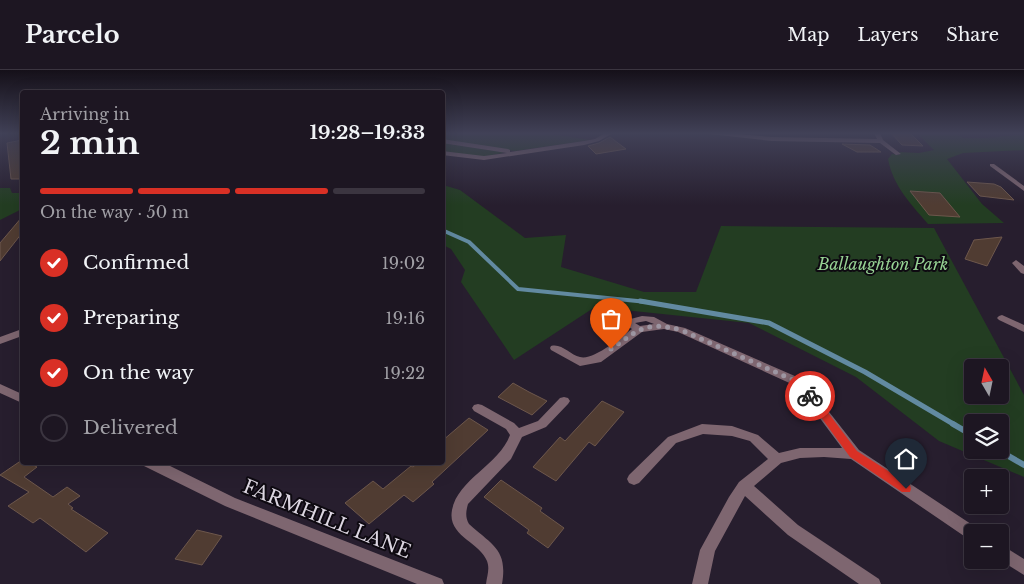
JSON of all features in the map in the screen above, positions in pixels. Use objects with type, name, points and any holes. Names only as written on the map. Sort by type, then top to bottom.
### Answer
[{"type":"street","points":[[472,157],[486,157]]},
{"type":"street","points":[[992,165],[1024,189]]},
{"type":"street","points":[[1000,171],[1013,171]]},
{"type":"street","points":[[1002,318],[1024,329]]},
{"type":"street","points":[[555,348],[580,362],[597,360],[639,329],[664,326],[681,330],[800,383],[854,454],[964,528]]},
{"type":"street","points":[[0,340],[20,333]]},
{"type":"street","points":[[0,388],[20,398]]},
{"type":"street","points":[[517,434],[542,424],[564,401]]},
{"type":"street","points":[[478,408],[510,426],[517,434]]},
{"type":"street","points":[[634,479],[672,440],[702,429],[732,432],[754,438],[776,459]]},
{"type":"street","points":[[494,584],[497,568],[495,555],[462,524],[458,512],[462,500],[506,455],[515,443],[517,434]]},
{"type":"street","points":[[700,584],[708,550],[744,486],[776,459],[800,453],[854,454]]},
{"type":"street","name":"FARMHILL LANE","points":[[155,465],[230,502],[436,584]]},
{"type":"street","points":[[744,486],[792,530],[873,584]]},
{"type":"street","points":[[1009,557],[1024,568]]},
{"type":"green space","points":[[890,157],[952,157],[947,159],[982,204],[1004,223],[928,224],[898,186],[890,169],[888,159]]},
{"type":"green space","name":"Ballaughton Park","points":[[445,186],[460,190],[525,238],[566,235],[561,267],[644,292],[696,292],[721,226],[934,228],[1005,359],[964,359],[964,404],[1009,404],[1009,367],[1024,395],[1024,477],[1009,469],[982,459],[1009,459],[1009,414],[964,414],[964,452],[939,441],[856,377],[749,323],[595,307],[514,360],[461,282],[465,270],[451,249],[445,246]]},
{"type":"green space","points":[[0,188],[10,188],[12,193],[20,193],[20,210],[0,220]]},
{"type":"building","points":[[9,157],[20,157],[20,179],[11,179]]},
{"type":"building","points":[[967,182],[994,184],[1001,187],[1014,200],[980,196]]},
{"type":"building","points":[[910,191],[940,193],[960,217],[929,215]]},
{"type":"building","points":[[20,219],[20,236],[0,261],[0,243]]},
{"type":"building","points":[[1002,237],[987,266],[965,259],[974,240]]},
{"type":"building","points":[[513,383],[547,401],[532,415],[498,397]]},
{"type":"building","points":[[602,401],[624,412],[595,446],[589,442],[556,481],[533,467],[560,437],[565,441]]},
{"type":"building","points":[[469,418],[488,430],[432,482],[434,484],[413,502],[404,495],[369,524],[345,503],[373,481],[383,489],[411,466],[445,465],[445,438]]},
{"type":"building","points":[[20,461],[20,465],[33,465],[37,467],[24,477],[53,497],[67,487],[80,496],[68,504],[73,508],[71,509],[108,533],[86,552],[40,518],[33,523],[8,506],[29,492],[0,475]]},
{"type":"building","points":[[501,480],[542,508],[540,511],[564,528],[548,548],[527,533],[529,530],[484,497]]},
{"type":"building","points":[[197,530],[222,536],[202,565],[175,559]]},
{"type":"waterway","points":[[445,231],[469,242],[518,289],[644,302]]},
{"type":"waterway","points":[[640,301],[644,302]]},
{"type":"waterway","points":[[644,302],[769,323],[865,372],[955,425]]},
{"type":"waterway","points":[[953,424],[964,430]]},
{"type":"waterway","points":[[1009,456],[1024,465]]},
{"type":"way so far","points":[[611,349],[639,329],[649,326],[664,326],[681,330],[800,383],[810,396]]},
{"type":"route","points":[[810,396],[854,454],[906,489]]}]
